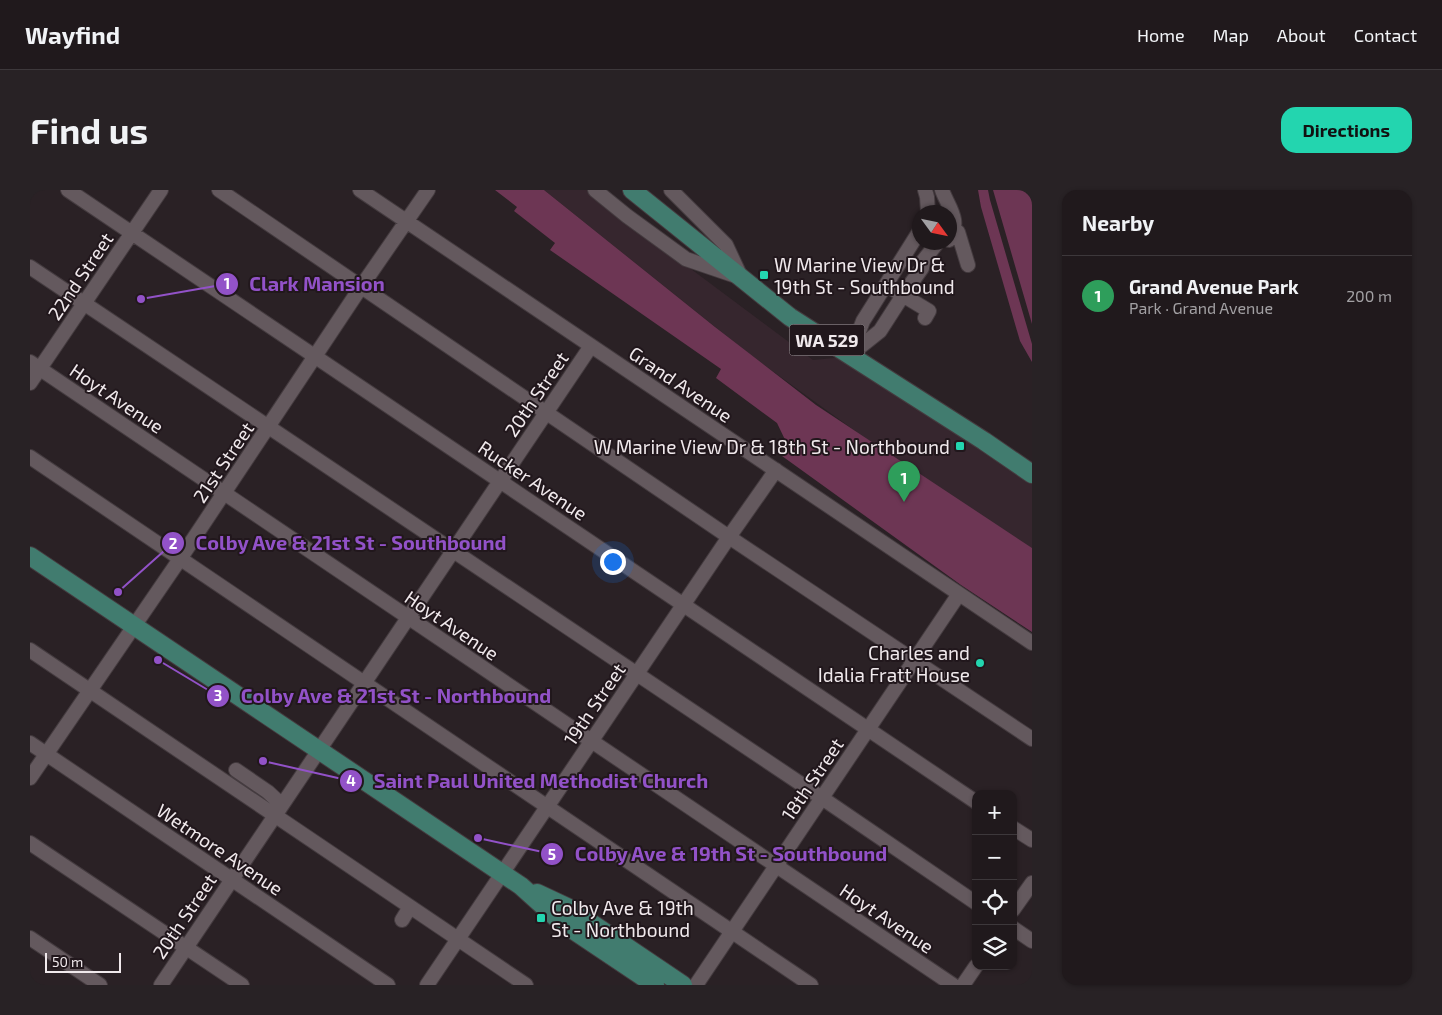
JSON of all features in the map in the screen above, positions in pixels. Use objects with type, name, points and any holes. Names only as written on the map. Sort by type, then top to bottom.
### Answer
[{"type":"main road","name":"WA 529","points":[[632,190],[790,317],[984,441],[1032,474]]},
{"type":"main road","points":[[30,556],[502,874],[521,886],[569,908],[683,985]]},
{"type":"main road","points":[[521,886],[561,922],[655,985]]},
{"type":"street","name":"Rucker Avenue","points":[[68,190],[972,799]]},
{"type":"street","name":"22nd Street","points":[[30,384],[35,366],[84,304],[161,190]]},
{"type":"street","points":[[219,190],[1032,739]]},
{"type":"street","name":"Grand Avenue","points":[[360,190],[1032,643]]},
{"type":"street","name":"21st Street","points":[[30,778],[180,560],[428,190]]},
{"type":"street","points":[[595,190],[634,222],[686,259],[741,278]]},
{"type":"street","points":[[671,190],[726,245],[741,278]]},
{"type":"street","points":[[925,190],[928,205]]},
{"type":"street","points":[[943,193],[949,205]]},
{"type":"street","points":[[957,232],[968,265]]},
{"type":"street","points":[[850,355],[863,321],[912,244]]},
{"type":"street","points":[[850,355],[880,331],[922,268],[923,261],[932,250]]},
{"type":"street","points":[[922,268],[930,265],[940,250]]},
{"type":"street","points":[[30,267],[972,899]]},
{"type":"street","points":[[886,285],[929,312]]},
{"type":"street","name":"20th Street","points":[[161,985],[591,346]]},
{"type":"street","name":"Hoyt Avenue","points":[[35,366],[953,985]]},
{"type":"street","points":[[30,458],[811,985]]},
{"type":"street","name":"19th Street","points":[[428,985],[729,536],[776,470]]},
{"type":"street","name":"18th Street","points":[[696,985],[959,594]]},
{"type":"street","points":[[30,650],[89,690],[278,810],[410,907],[526,985]]},
{"type":"street","name":"Wetmore Avenue","points":[[30,743],[388,985]]},
{"type":"street","points":[[236,770],[268,792],[278,810]]},
{"type":"street","points":[[1017,831],[1032,840]]},
{"type":"street","points":[[30,842],[242,985]]},
{"type":"street","points":[[1017,904],[1032,883]]},
{"type":"street","points":[[402,920],[410,907]]},
{"type":"street","points":[[1017,931],[1032,941]]},
{"type":"street","points":[[30,938],[100,985]]},
{"type":"street","points":[[963,985],[973,970]]},
{"type":"shaded area","points":[[495,190],[544,190],[816,405],[1032,548],[1032,632],[961,585],[782,456],[788,446],[777,423],[716,378],[721,369],[550,250],[555,243],[514,211],[517,207]]},
{"type":"shaded area","points":[[544,190],[591,190],[636,228],[813,360],[845,357],[1032,479],[1032,559],[749,354]]},
{"type":"shaded area","points":[[978,190],[988,190],[1032,344],[1032,362],[1020,341],[981,207]]},
{"type":"shaded area","points":[[993,190],[1032,190],[1032,324]]},
{"type":"place","name":"W Marine View Dr & 19th St - Southbound","points":[[764,275]]},
{"type":"place","name":"Clark Mansion","points":[[141,299]]},
{"type":"place","name":"W Marine View Dr & 18th St - Northbound","points":[[960,446]]},
{"type":"place","name":"Grand Avenue Park","points":[[904,502]]},
{"type":"place","name":"Colby Ave & 21st St - Southbound","points":[[118,592]]},
{"type":"place","name":"Colby Ave & 21st St - Northbound","points":[[158,660]]},
{"type":"place","name":"Charles and Idalia Fratt House","points":[[980,663]]},
{"type":"place","name":"Saint Paul United Methodist Church","points":[[263,761]]},
{"type":"place","name":"Colby Ave & 19th St - Southbound","points":[[478,838]]},
{"type":"place","name":"Colby Ave & 19th St - Northbound","points":[[541,918]]}]
